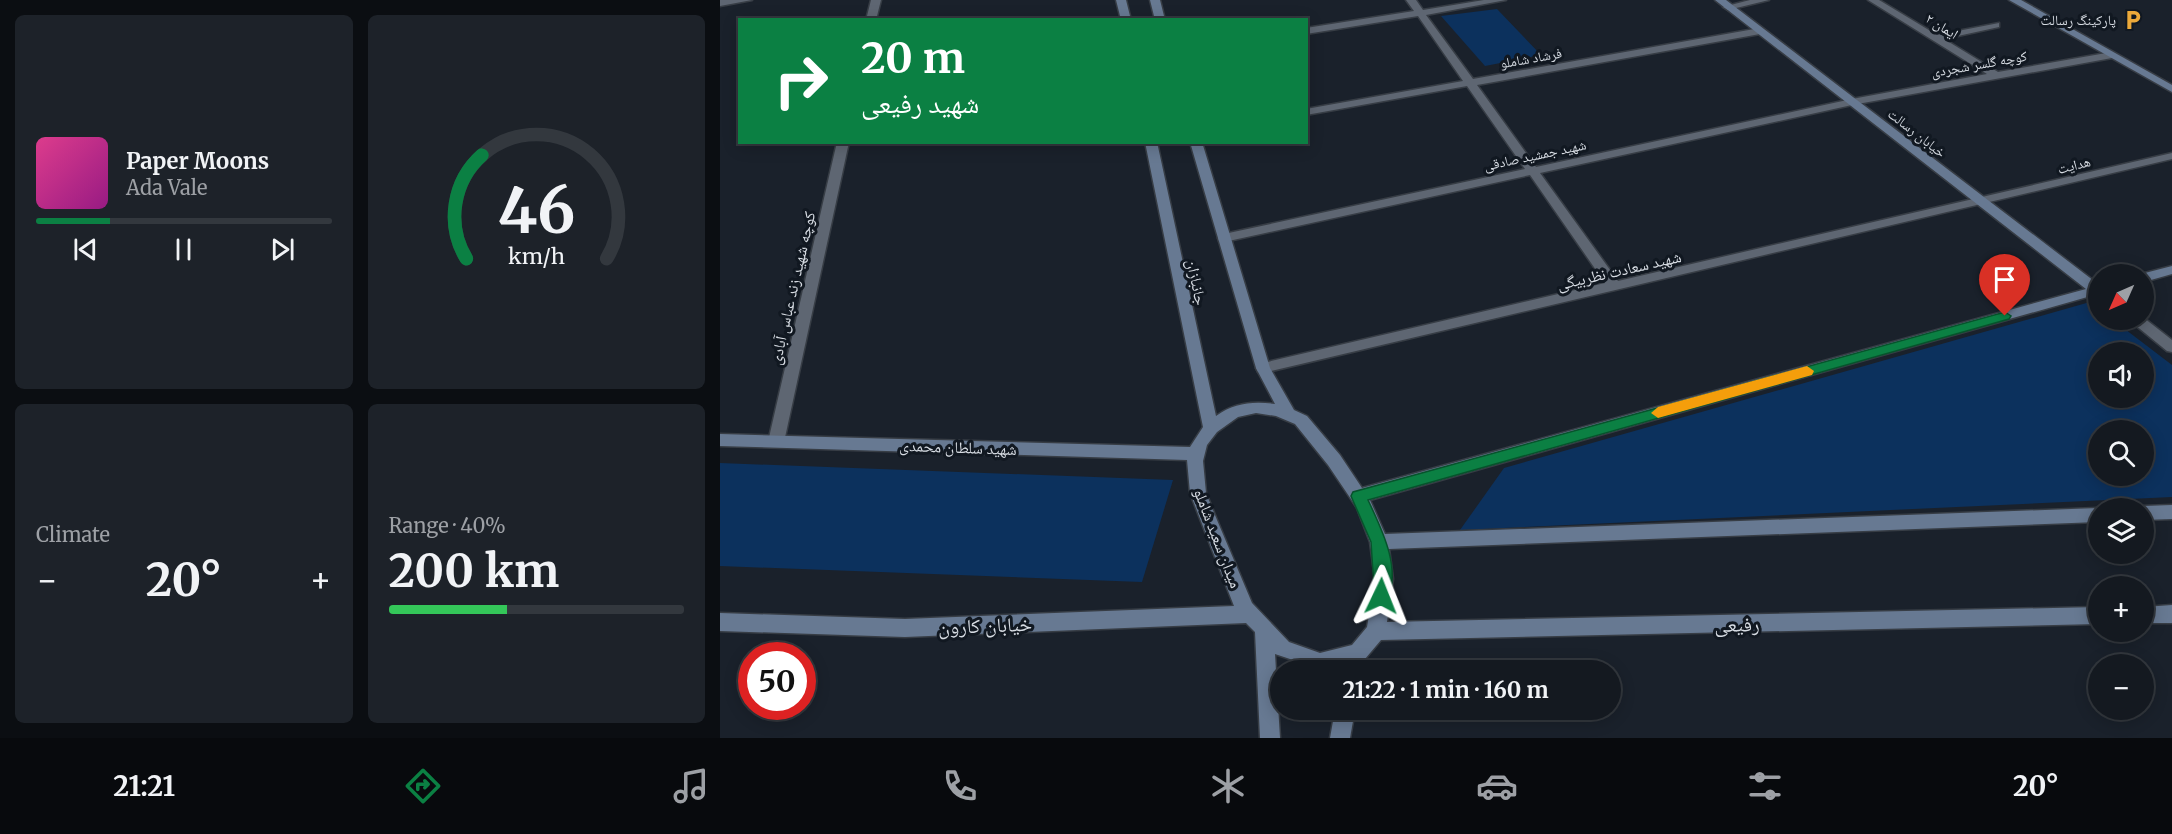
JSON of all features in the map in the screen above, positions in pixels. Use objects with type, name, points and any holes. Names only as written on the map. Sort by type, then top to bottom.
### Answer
[{"type":"street","points":[[720,3],[747,0]]},
{"type":"street","points":[[872,18],[876,0]]},
{"type":"street","points":[[1121,0],[1126,18]]},
{"type":"street","points":[[1155,0],[1160,18]]},
{"type":"street","points":[[1411,0],[1616,287]]},
{"type":"street","points":[[1308,30],[1501,0]]},
{"type":"street","points":[[1724,3],[1764,0]]},
{"type":"street","name":"ایمان ۲","points":[[1873,0],[1997,76]]},
{"type":"street","points":[[2014,0],[2172,89]]},
{"type":"street","name":"خیابان رسالت","points":[[1724,3],[2088,282]]},
{"type":"street","points":[[1936,38],[1996,25]]},
{"type":"street","name":"فرشاد شاملو","points":[[1308,112],[1760,31]]},
{"type":"street","name":"کوچه گلسر شجردی","points":[[1852,102],[2112,56]]},
{"type":"street","name":"شهید جمشید صادقی","points":[[1224,238],[1852,102]]},
{"type":"street","name":"کوچه شهید زند عباس آبادی","points":[[776,442],[843,144]]},
{"type":"street","name":"جانبازان","points":[[1151,144],[1211,428]]},
{"type":"street","points":[[1197,144],[1263,369],[1288,414]]},
{"type":"street","name":"هدایت","points":[[1983,202],[2172,156]]},
{"type":"street","name":"شهید سعادت نظربیگی","points":[[1263,369],[1983,202]]},
{"type":"street","points":[[2154,275],[2172,270]]},
{"type":"street","points":[[1358,496],[2088,293]]},
{"type":"street","points":[[2149,330],[2172,347]]},
{"type":"street","name":"میدان سعید شاملو","points":[[1314,660],[1283,649],[1245,609],[1198,493],[1199,442],[1211,428],[1233,412],[1256,407],[1280,410],[1301,420],[1334,460],[1358,496],[1379,542],[1384,579],[1376,631],[1354,660]]},
{"type":"street","name":"شهید سلطان محمدی","points":[[720,440],[1197,454]]},
{"type":"street","points":[[2154,513],[2172,512]]},
{"type":"street","points":[[1379,542],[2088,514]]},
{"type":"street","name":"خیابان کارون","points":[[720,622],[905,628],[1250,614]]},
{"type":"street","points":[[2154,615],[2172,614]]},
{"type":"street","name":"رفیعی","points":[[1376,631],[2088,616]]},
{"type":"street","points":[[1264,629],[1270,738]]},
{"type":"street","points":[[1340,738],[1343,720]]},
{"type":"shaded area","points":[[1497,9],[1541,55],[1485,66],[1441,16]]},
{"type":"shaded area","points":[[2088,303],[2088,330],[2126,330],[2142,342],[2088,342],[2088,408],[2154,408],[2154,351],[2172,365],[2172,497],[2088,498],[2088,501],[1460,530],[1504,468]]},
{"type":"shaded area","points":[[720,463],[1173,480],[1142,582],[720,566]]},
{"type":"slow traffic","points":[[1658,413],[1807,371]]},
{"type":"place","name":"پارکینگ رسالت","points":[[2133,20]]},
{"type":"route","points":[[1381,596],[1384,579],[1379,542],[1358,496],[2005,316]]}]
